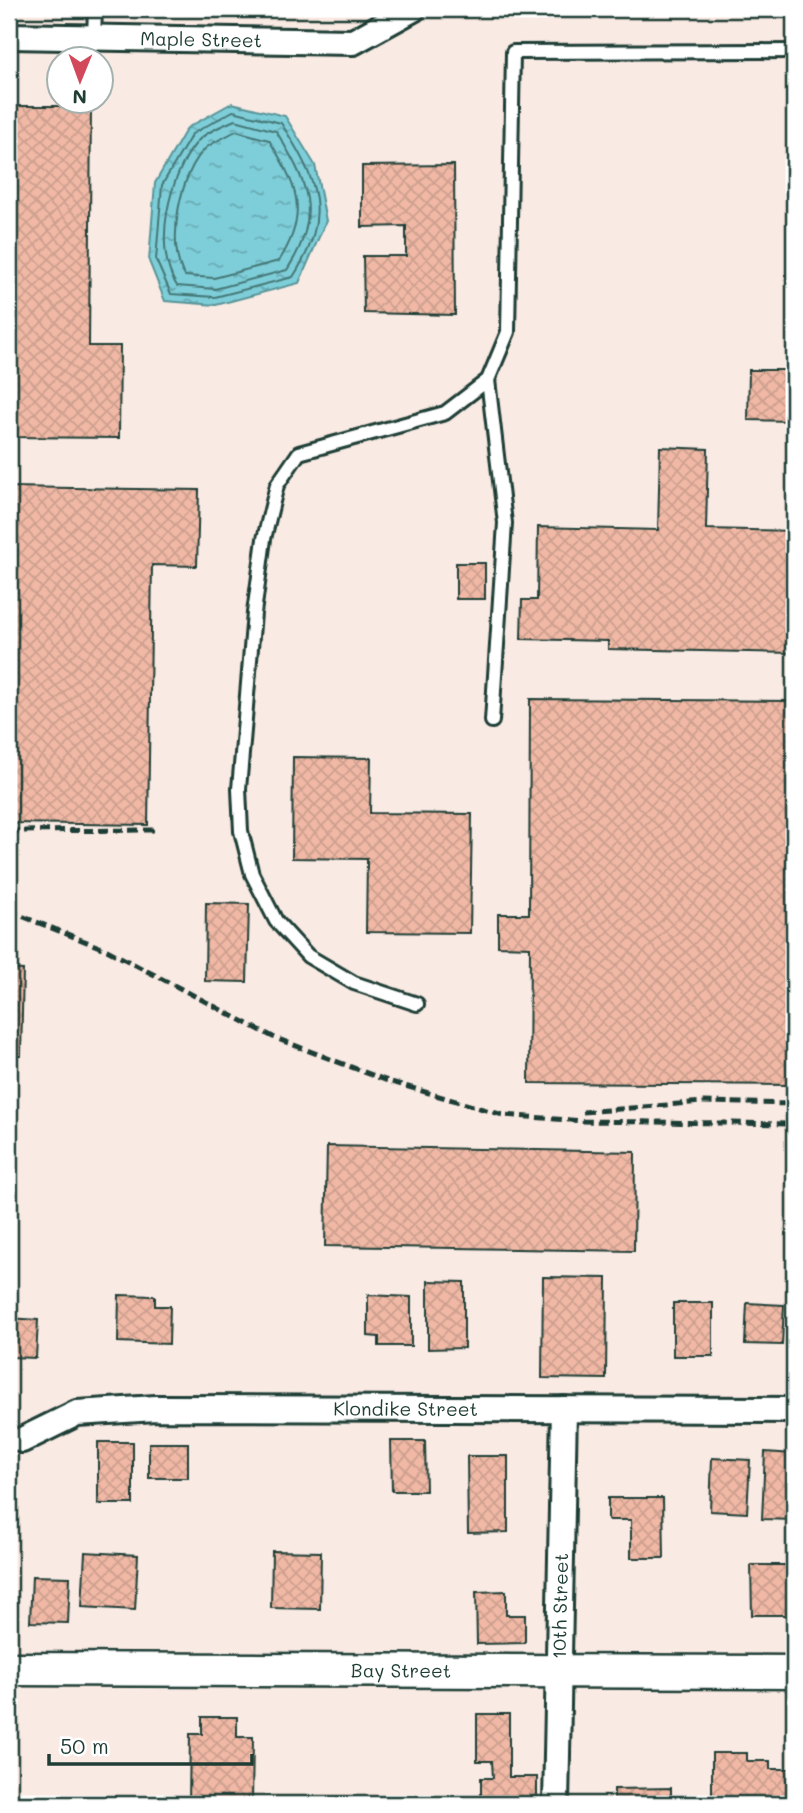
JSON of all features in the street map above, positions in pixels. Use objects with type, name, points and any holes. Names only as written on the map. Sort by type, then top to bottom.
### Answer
[{"type":"street","name":"Maple Street","points":[[9,36],[353,42],[413,9]]},
{"type":"street","name":"Klondike Street","points":[[22,1440],[77,1413],[156,1408],[794,1410]]},
{"type":"street","name":"10th Street","points":[[556,1804],[564,1409]]},
{"type":"street","name":"Bay Street","points":[[9,1669],[794,1672]]},
{"type":"lane","points":[[94,37],[95,9]]},
{"type":"lane","points":[[492,721],[505,523],[488,380],[508,332],[513,52],[794,51]]},
{"type":"lane","points":[[417,1004],[354,983],[308,956],[276,921],[252,874],[241,831],[239,789],[254,613],[264,539],[277,485],[299,453],[445,413],[488,380]]},
{"type":"water","points":[[232,103],[285,116],[315,165],[326,221],[299,283],[216,305],[165,301],[149,261],[155,183],[187,128]]},
{"type":"building","points":[[9,106],[46,106],[46,116],[91,116],[89,346],[120,346],[119,438],[9,437]]},
{"type":"building","points":[[454,165],[455,315],[364,313],[363,256],[406,256],[406,226],[362,227],[362,166]]},
{"type":"building","points":[[749,370],[794,370],[794,421],[748,420]]},
{"type":"building","points":[[660,447],[708,449],[706,529],[794,531],[794,653],[608,649],[608,641],[521,639],[522,600],[537,600],[538,527],[658,530]]},
{"type":"building","points":[[9,487],[199,490],[197,566],[152,565],[148,825],[9,823]]},
{"type":"building","points":[[456,563],[485,563],[485,599],[456,599]]},
{"type":"building","points":[[530,699],[794,701],[794,1085],[529,1083],[530,947],[498,946],[498,914],[529,914]]},
{"type":"building","points":[[293,757],[371,758],[370,813],[472,814],[470,933],[366,932],[367,859],[292,858]]},
{"type":"building","points":[[206,903],[249,904],[247,982],[205,981]]},
{"type":"building","points":[[9,969],[23,970],[21,1056],[9,1056]]},
{"type":"building","points":[[327,1146],[635,1152],[634,1251],[325,1246]]},
{"type":"building","points":[[543,1277],[607,1278],[606,1379],[542,1378]]},
{"type":"building","points":[[428,1281],[464,1282],[464,1348],[428,1349]]},
{"type":"building","points":[[119,1295],[155,1296],[155,1306],[170,1306],[169,1344],[118,1342]]},
{"type":"building","points":[[368,1295],[411,1297],[411,1346],[379,1346],[379,1337],[368,1336]]},
{"type":"building","points":[[673,1303],[713,1303],[713,1356],[673,1356]]},
{"type":"building","points":[[747,1303],[784,1305],[782,1345],[745,1344]]},
{"type":"building","points":[[9,1318],[38,1320],[36,1358],[9,1357]]},
{"type":"building","points":[[391,1441],[425,1441],[426,1491],[392,1491]]},
{"type":"building","points":[[98,1442],[133,1442],[133,1504],[98,1504]]},
{"type":"building","points":[[149,1443],[188,1443],[188,1478],[149,1478]]},
{"type":"building","points":[[765,1452],[794,1454],[794,1520],[762,1519]]},
{"type":"building","points":[[467,1456],[508,1456],[508,1532],[468,1533]]},
{"type":"building","points":[[712,1458],[750,1460],[747,1513],[710,1511]]},
{"type":"building","points":[[608,1498],[663,1498],[664,1558],[631,1558],[631,1520],[608,1520]]},
{"type":"building","points":[[272,1551],[321,1552],[320,1609],[271,1608]]},
{"type":"building","points":[[85,1552],[138,1555],[135,1610],[82,1607]]},
{"type":"building","points":[[751,1565],[787,1565],[787,1615],[752,1615]]},
{"type":"building","points":[[32,1576],[70,1577],[68,1623],[30,1622]]},
{"type":"building","points":[[506,1591],[506,1615],[525,1615],[525,1643],[477,1644],[476,1592]]},
{"type":"building","points":[[477,1714],[509,1714],[509,1777],[537,1777],[537,1804],[481,1804],[481,1778],[493,1778],[492,1761],[477,1761]]},
{"type":"building","points":[[202,1717],[237,1717],[237,1737],[253,1737],[252,1804],[189,1804],[190,1734],[202,1734]]},
{"type":"building","points":[[712,1753],[747,1753],[747,1761],[770,1761],[770,1769],[794,1769],[794,1804],[712,1804]]},
{"type":"building","points":[[671,1788],[671,1804],[614,1804],[614,1789]]},
{"type":"railway","points":[[9,831],[155,830]]},
{"type":"railway","points":[[9,911],[107,950],[273,1037],[385,1080],[503,1115],[582,1121],[794,1124]]},
{"type":"railway","points":[[583,1112],[702,1102],[794,1104]]}]
